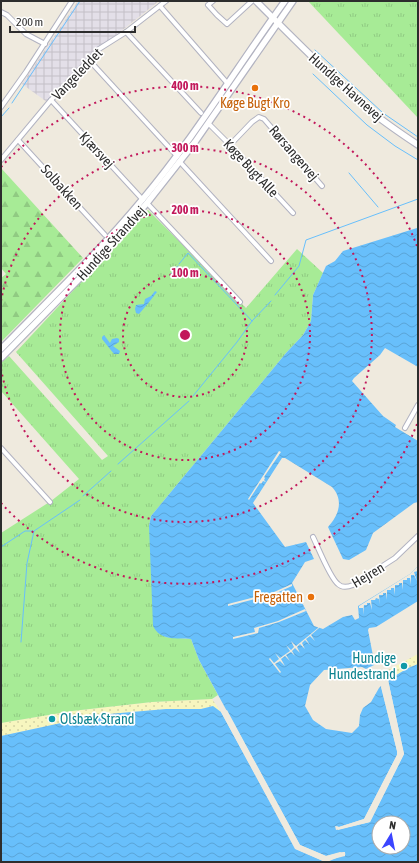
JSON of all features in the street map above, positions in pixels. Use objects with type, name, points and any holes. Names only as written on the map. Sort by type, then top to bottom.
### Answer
[{"type":"main road","name":"Hundige Havnevej","points":[[256,1],[310,55],[374,114],[418,145]]},
{"type":"main road","name":"Hundige Strandvej","points":[[1,358],[81,277],[145,201],[286,1]]},
{"type":"main road","name":"Hundige Strandvej","points":[[1,349],[109,239],[180,162],[293,1]]},
{"type":"street","points":[[1,107],[45,44],[72,1]]},
{"type":"street","name":"Vangeleddet","points":[[1,160],[51,100],[99,49],[126,32],[166,1]]},
{"type":"street","points":[[213,1],[208,5],[227,24],[252,1]]},
{"type":"street","points":[[160,6],[228,84]]},
{"type":"street","points":[[1,12],[7,15],[26,34],[45,44]]},
{"type":"street","points":[[126,32],[200,113]]},
{"type":"street","points":[[89,60],[177,156]]},
{"type":"street","name":"Kjærsvej","points":[[51,100],[240,302]]},
{"type":"street","name":"Rørsangervej","points":[[230,145],[252,122],[259,117],[264,119],[322,186]]},
{"type":"street","name":"Køge Bugt Alle","points":[[208,123],[293,213]]},
{"type":"street","name":"Solbakken","points":[[18,140],[105,235]]},
{"type":"street","points":[[180,162],[271,261]]},
{"type":"street","points":[[405,428],[418,405]]},
{"type":"street","points":[[1,448],[50,502]]},
{"type":"street","name":"Hejren","points":[[313,537],[334,581],[342,587],[347,587],[353,585],[395,558],[418,536]]},
{"type":"shaded area","points":[[78,1],[159,1],[86,59],[47,102],[22,84]]},
{"type":"green space","points":[[308,1],[418,1],[418,118]]},
{"type":"green space","points":[[1,168],[83,258],[1,342],[1,278],[6,274],[1,268]]},
{"type":"green space","points":[[148,210],[246,308],[297,249],[323,273],[313,295],[311,321],[303,335],[286,353],[151,516],[149,526],[165,637],[191,639],[199,660],[218,695],[212,699],[152,702],[72,711],[1,723],[1,533],[51,501],[79,479],[1,391],[1,363],[9,356],[102,460],[108,456],[16,352]]},
{"type":"sand","name":"Hundige Hundestrand","points":[[418,654],[418,664],[388,680],[384,672]]},
{"type":"sand","name":"Olsbæk Strand","points":[[212,699],[221,712],[213,706],[201,709],[166,709],[98,715],[1,736],[1,723],[72,711],[152,702]]},
{"type":"water","points":[[418,228],[418,367],[385,348],[380,355],[352,381],[383,416],[396,425],[395,427],[418,441],[418,502],[414,503],[373,533],[366,550],[349,560],[343,559],[328,527],[335,518],[339,507],[336,492],[332,487],[285,458],[282,458],[253,503],[285,547],[306,542],[314,559],[305,562],[292,583],[314,626],[323,629],[343,617],[352,615],[355,620],[359,618],[358,606],[410,574],[418,566],[418,601],[376,627],[369,628],[368,630],[374,665],[366,669],[362,667],[324,670],[310,685],[305,706],[313,720],[326,729],[352,733],[359,726],[360,715],[363,708],[371,702],[381,686],[397,755],[364,819],[339,827],[336,826],[338,830],[370,822],[371,820],[371,855],[411,855],[411,815],[374,815],[404,754],[388,680],[418,664],[418,862],[327,862],[346,854],[340,852],[326,856],[300,845],[199,660],[191,639],[169,638],[156,631],[153,626],[149,526],[151,516],[286,353],[303,335],[311,321],[313,295],[326,266],[335,261],[343,251]]},
{"type":"water","points":[[155,291],[157,292],[139,314],[136,313],[136,305],[144,304],[145,299],[151,296]]},
{"type":"water","points":[[104,335],[110,343],[112,339],[119,339],[119,342],[113,346],[120,351],[119,354],[114,354],[102,339]]},
{"type":"water","points":[[213,706],[221,712],[295,849],[323,862],[1,862],[1,736],[98,715],[166,709],[201,709]]},
{"type":"pier","points":[[279,451],[281,452],[264,477],[266,482],[263,481],[261,484],[260,483],[249,500],[248,499]]},
{"type":"pier","points":[[418,566],[418,571],[414,572],[417,581],[414,575],[411,575],[411,585],[410,578],[403,580],[403,590],[402,583],[395,585],[395,595],[394,588],[387,590],[387,600],[386,593],[379,595],[380,605],[379,599],[376,598],[375,600],[371,600],[372,610],[370,603],[367,603],[367,605],[364,605],[363,615],[363,608],[359,608],[359,606],[410,574]]},
{"type":"pier","points":[[292,584],[292,586],[274,594],[228,606],[228,604],[274,592]]},
{"type":"pier","points":[[305,609],[306,611],[259,628],[258,633],[233,639],[233,637],[255,632],[254,628],[278,621]]},
{"type":"pier","points":[[318,626],[319,628],[311,635],[315,641],[310,636],[306,639],[310,645],[305,640],[302,643],[305,649],[300,644],[297,647],[300,653],[295,648],[292,651],[295,656],[291,652],[286,655],[290,661],[285,656],[281,659],[285,666],[280,661],[275,664],[281,672],[280,673],[269,659],[270,658],[274,663],[279,659],[275,653],[280,658],[290,651],[286,645],[291,650],[294,647],[291,641],[296,646],[318,628]]},
{"type":"pier","points":[[388,680],[404,754],[374,815],[371,815],[402,754],[386,682]]},
{"type":"pier","points":[[383,685],[399,755],[365,820],[353,824],[368,821],[371,815],[370,822],[336,830],[335,826],[339,827],[364,819],[397,755],[381,687]]},
{"type":"pier","points":[[227,710],[300,845],[326,856],[345,852],[345,856],[323,862],[296,849],[221,712],[223,712],[297,848],[324,859],[325,861],[329,858],[341,855],[326,858],[298,846],[225,711]]},
{"type":"waterway","points":[[12,103],[80,1]]},
{"type":"waterway","points":[[315,50],[383,113],[418,137]]},
{"type":"waterway","points":[[313,74],[367,125],[395,146],[418,160]]},
{"type":"waterway","points":[[1,117],[9,108]]},
{"type":"waterway","points":[[349,173],[378,207]]},
{"type":"waterway","points":[[275,295],[299,266],[306,240],[418,199]]},
{"type":"waterway","points":[[179,264],[188,253],[252,321]]},
{"type":"waterway","points":[[170,275],[178,266]]},
{"type":"waterway","points":[[193,396],[252,321],[271,301]]},
{"type":"waterway","points":[[118,464],[189,401]]},
{"type":"waterway","points":[[83,496],[111,471]]},
{"type":"waterway","points":[[21,642],[27,563],[34,531],[80,500]]},
{"type":"waterway","points":[[1,547],[25,531],[33,531]]},
{"type":"place","name":"Køge Bugt Kro","points":[[255,88]]},
{"type":"place","name":"Fregatten","points":[[311,597]]},
{"type":"place","name":"Hundige Hundestrand","points":[[404,666]]},
{"type":"place","name":"Olsbæk Strand","points":[[52,719]]}]
